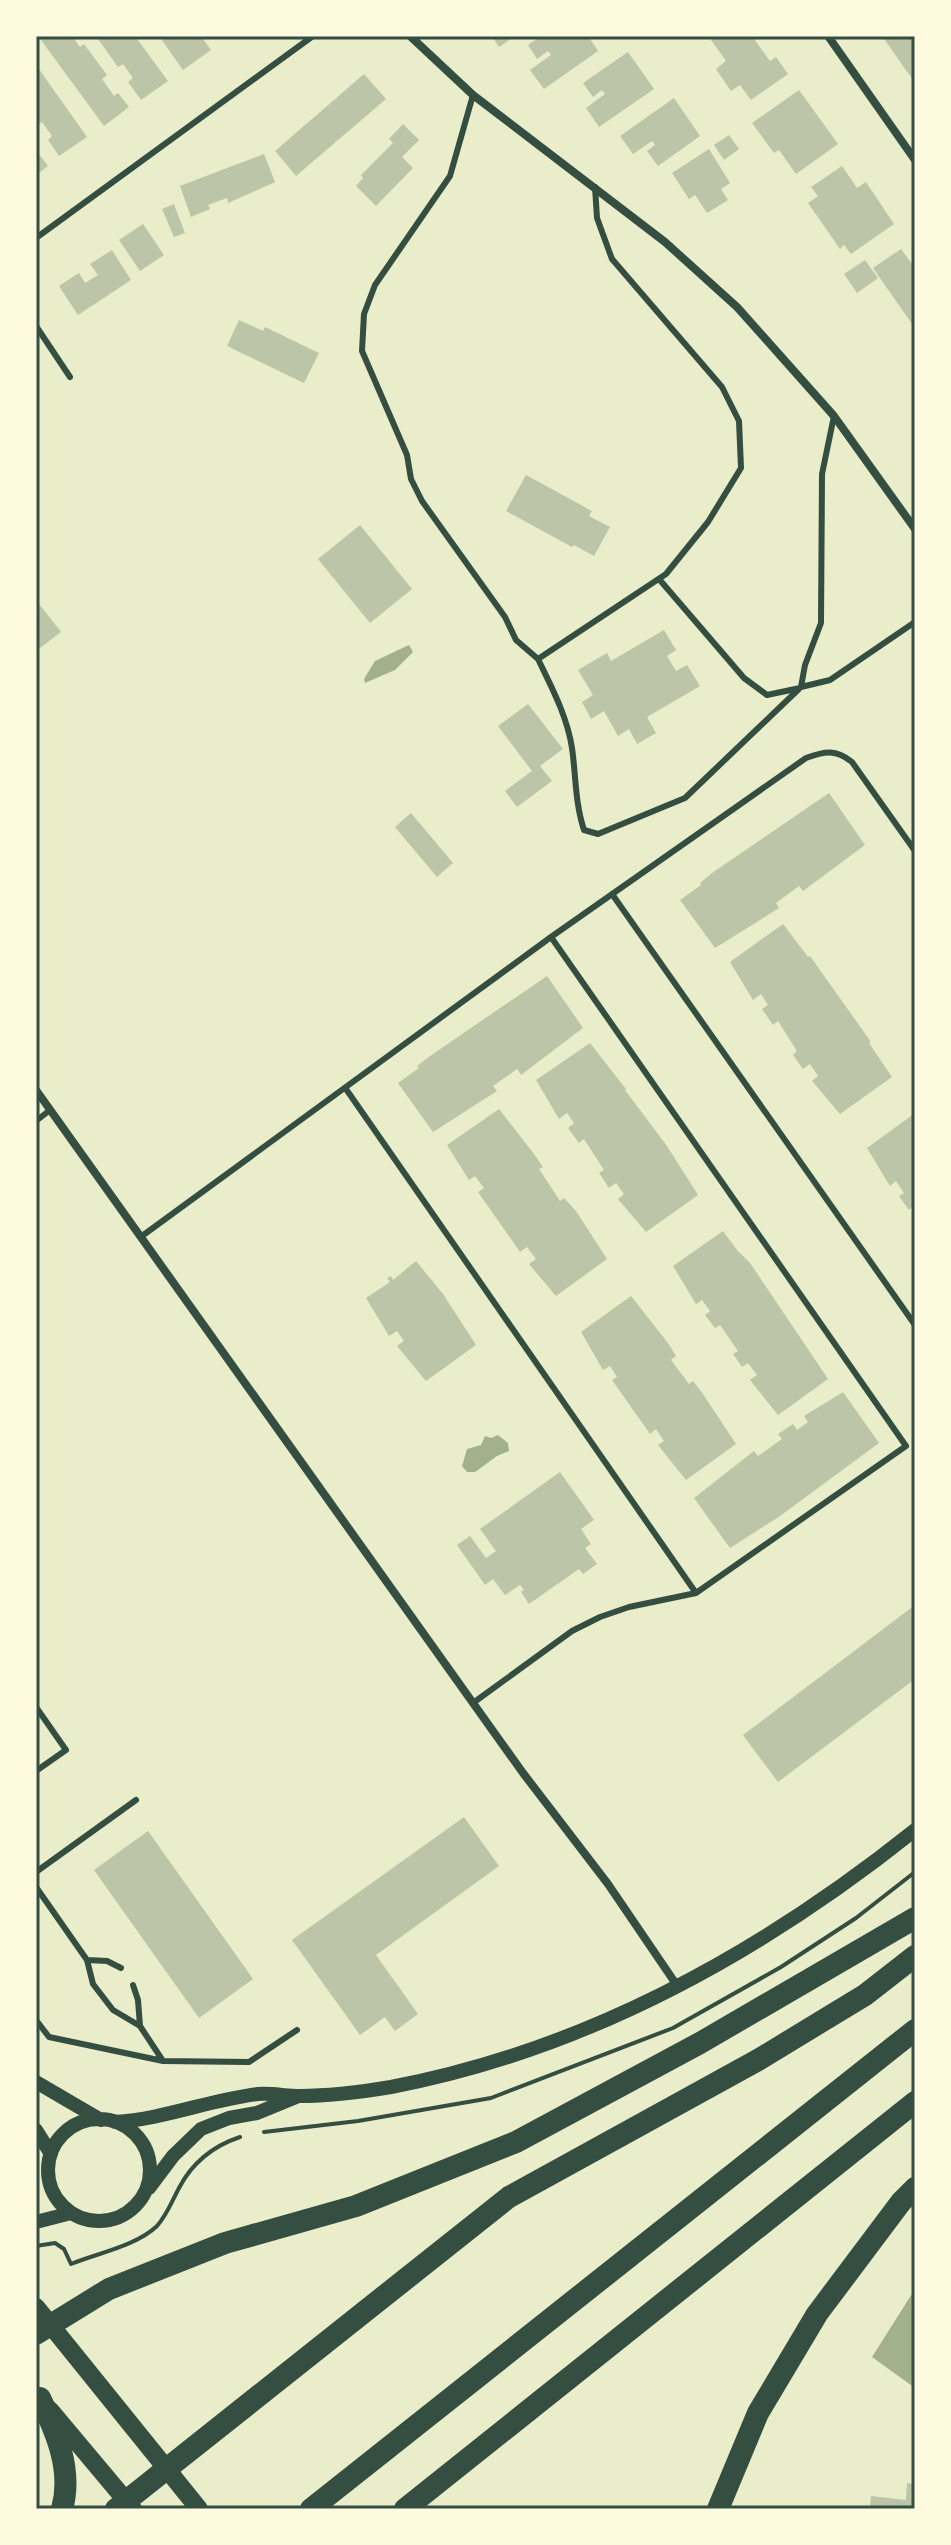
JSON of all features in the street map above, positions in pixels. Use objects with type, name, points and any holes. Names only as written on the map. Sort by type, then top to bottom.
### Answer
[{"type":"highway","points":[[36,2334],[109,2289],[225,2243],[356,2206],[516,2142],[700,2043],[915,1918]]},
{"type":"highway","points":[[126,2506],[169,2468],[509,2197],[758,2060],[865,1995],[915,1956]]},
{"type":"highway","points":[[311,2509],[915,2030]]},
{"type":"highway","points":[[405,2509],[915,2102]]},
{"type":"highway","points":[[718,2509],[758,2413],[817,2314],[901,2202],[915,2188]]},
{"type":"highway","points":[[38,2395],[62,2455],[65,2486],[62,2509]]},
{"type":"main road","points":[[36,2307],[194,2502]]},
{"type":"main road","points":[[38,2395],[126,2506]]},
{"type":"street","points":[[410,36],[473,95],[665,242],[737,307],[834,416],[915,529]]},
{"type":"street","points":[[828,36],[915,160]]},
{"type":"street","points":[[36,1090],[679,1987]]},
{"type":"street","points":[[36,2179],[65,2132],[89,2120],[148,2120],[220,2099],[263,2094],[334,2095],[390,2087],[478,2065],[560,2038],[679,1987],[789,1922],[915,1830]]},
{"type":"street","points":[[36,2082],[108,2121],[127,2126],[145,2147],[150,2173],[142,2198]]},
{"type":"street","points":[[36,2130],[50,2160],[49,2181],[54,2193],[71,2213],[84,2219],[110,2220],[122,2216],[142,2198],[173,2156],[201,2129],[229,2118],[257,2113],[298,2096]]},
{"type":"street","points":[[36,2222],[71,2213]]},
{"type":"lane","points":[[36,238],[313,36]]},
{"type":"lane","points":[[473,95],[450,176],[375,285],[364,314],[362,351],[407,455],[411,479],[422,501],[505,617],[516,640],[538,659],[560,704],[571,746],[577,811],[584,830],[598,834],[685,798],[801,687],[805,665],[821,623],[822,474],[834,416]]},
{"type":"lane","points":[[538,659],[666,574],[708,522],[741,468],[739,421],[722,387],[612,259],[597,218],[595,187]]},
{"type":"lane","points":[[36,326],[70,377]]},
{"type":"lane","points":[[659,579],[744,678],[767,695],[830,680],[915,622]]},
{"type":"lane","points":[[142,1236],[551,937],[806,758],[823,751],[842,753],[852,762],[915,851]]},
{"type":"lane","points":[[612,894],[915,1325]]},
{"type":"lane","points":[[551,937],[906,1446]]},
{"type":"lane","points":[[346,1089],[696,1593]]},
{"type":"lane","points":[[36,1121],[50,1110]]},
{"type":"lane","points":[[473,1703],[572,1631],[600,1617],[629,1607],[696,1593],[915,1440]]},
{"type":"lane","points":[[36,1707],[66,1750],[36,1771]]},
{"type":"lane","points":[[36,1872],[136,1800]]},
{"type":"lane","points":[[36,1887],[87,1960],[93,1984],[113,2010],[140,2026],[163,2061]]},
{"type":"lane","points":[[87,1960],[107,1961],[121,1968]]},
{"type":"lane","points":[[133,1985],[138,2000],[140,2026]]},
{"type":"lane","points":[[36,2020],[49,2037],[163,2061],[249,2062],[297,2030]]},
{"type":"path","points":[[36,2246],[55,2243],[64,2249],[71,2264]]},
{"type":"shaded area","points":[[409,645],[413,652],[395,670],[365,683],[364,679],[375,661]]},
{"type":"shaded area","points":[[498,1435],[508,1443],[509,1451],[475,1472],[467,1472],[462,1466],[467,1449],[481,1445],[485,1436],[491,1438]]},
{"type":"shaded area","points":[[915,2289],[915,2388],[872,2357]]},
{"type":"building","points":[[38,36],[72,36],[80,47],[84,44],[107,75],[102,79],[114,96],[118,93],[129,107],[104,126]]},
{"type":"building","points":[[96,36],[135,36],[168,81],[141,100],[128,82],[133,78],[123,64],[118,67]]},
{"type":"building","points":[[159,36],[201,36],[211,50],[183,70]]},
{"type":"building","points":[[492,36],[515,36],[499,47]]},
{"type":"building","points":[[541,36],[588,36],[598,51],[544,89],[530,70],[551,55],[548,51],[537,59],[528,45]]},
{"type":"building","points":[[718,36],[752,36],[770,61],[776,57],[788,74],[751,100],[740,85],[731,91],[716,69],[726,61],[711,40]]},
{"type":"building","points":[[882,36],[915,36],[915,83]]},
{"type":"building","points":[[628,52],[654,89],[599,127],[586,108],[605,94],[602,90],[593,97],[583,83]]},
{"type":"building","points":[[36,65],[87,137],[59,156],[48,140],[52,136],[42,122],[36,123]]},
{"type":"building","points":[[364,74],[386,99],[296,176],[275,151]]},
{"type":"building","points":[[799,90],[838,144],[796,174],[779,150],[774,153],[752,123]]},
{"type":"building","points":[[674,98],[700,136],[658,166],[647,151],[655,145],[652,141],[633,154],[620,136]]},
{"type":"building","points":[[403,124],[419,140],[402,157],[413,168],[376,206],[356,186],[363,178],[361,175],[393,143],[389,139]]},
{"type":"building","points":[[729,135],[739,149],[724,160],[714,145]]},
{"type":"building","points":[[709,149],[730,183],[721,189],[728,200],[707,213],[695,195],[689,199],[672,173]]},
{"type":"building","points":[[36,150],[48,166],[36,175]]},
{"type":"building","points":[[264,154],[275,182],[228,203],[227,198],[208,205],[210,209],[191,217],[180,186]]},
{"type":"building","points":[[842,166],[857,188],[866,182],[894,224],[851,254],[844,245],[840,249],[808,203],[818,196],[811,187]]},
{"type":"building","points":[[174,204],[185,233],[174,237],[162,209]]},
{"type":"building","points":[[143,224],[164,255],[140,271],[119,240]]},
{"type":"building","points":[[901,249],[915,268],[915,322],[912,324],[873,268]]},
{"type":"building","points":[[112,250],[131,280],[78,315],[59,286],[79,273],[85,283],[98,275],[90,264]]},
{"type":"building","points":[[865,260],[878,278],[857,293],[844,274]]},
{"type":"building","points":[[239,320],[263,331],[265,327],[319,353],[304,383],[227,346]]},
{"type":"building","points":[[526,475],[592,511],[589,516],[610,527],[594,556],[506,511]]},
{"type":"building","points":[[360,525],[412,589],[370,623],[318,559]]},
{"type":"building","points":[[36,600],[61,632],[36,651]]},
{"type":"building","points":[[664,630],[676,650],[667,656],[676,671],[687,665],[700,686],[647,717],[656,733],[637,744],[629,729],[618,736],[604,711],[591,719],[582,702],[593,695],[578,670],[607,653],[611,661]]},
{"type":"building","points":[[528,704],[563,749],[540,766],[552,781],[517,807],[505,791],[532,771],[498,726]]},
{"type":"building","points":[[829,793],[865,845],[803,891],[799,886],[776,903],[779,908],[715,948],[680,900],[712,873]]},
{"type":"building","points":[[411,813],[453,863],[437,877],[395,827]]},
{"type":"building","points":[[783,924],[810,956],[892,1077],[840,1114],[812,1081],[818,1076],[810,1064],[803,1069],[793,1055],[797,1051],[778,1021],[773,1025],[762,1009],[768,1005],[761,994],[753,1000],[730,962]]},
{"type":"building","points":[[547,976],[583,1028],[521,1075],[517,1069],[493,1086],[497,1091],[433,1132],[398,1083],[430,1056]]},
{"type":"building","points":[[590,1043],[667,1146],[698,1195],[646,1232],[618,1199],[624,1194],[616,1183],[609,1188],[599,1173],[604,1170],[584,1139],[579,1143],[568,1128],[574,1123],[567,1113],[559,1119],[536,1080]]},
{"type":"building","points":[[499,1109],[543,1167],[539,1169],[560,1201],[564,1198],[576,1211],[607,1259],[556,1296],[529,1264],[536,1259],[527,1247],[520,1252],[478,1192],[484,1188],[475,1176],[469,1180],[447,1145]]},
{"type":"building","points":[[915,1113],[915,1205],[909,1210],[899,1196],[904,1193],[896,1181],[890,1186],[867,1148]]},
{"type":"building","points":[[723,1231],[750,1263],[828,1379],[778,1415],[750,1380],[757,1375],[748,1363],[742,1367],[733,1354],[738,1351],[720,1325],[715,1328],[705,1315],[710,1311],[702,1300],[696,1304],[673,1266]]},
{"type":"building","points":[[416,1261],[443,1294],[476,1345],[426,1381],[397,1346],[404,1341],[397,1331],[389,1336],[366,1298],[390,1282],[387,1278],[391,1276],[393,1280]]},
{"type":"building","points":[[631,1296],[668,1343],[676,1356],[671,1360],[689,1384],[693,1381],[736,1444],[686,1480],[658,1445],[664,1441],[656,1429],[650,1434],[612,1380],[617,1377],[610,1366],[603,1370],[581,1332]]},
{"type":"building","points":[[843,1392],[879,1443],[780,1516],[730,1548],[694,1498],[754,1451],[758,1456],[782,1439],[778,1434],[793,1424],[797,1430],[808,1422],[804,1416]]},
{"type":"building","points":[[560,1472],[594,1520],[581,1529],[591,1544],[585,1548],[597,1564],[583,1574],[579,1569],[529,1604],[520,1585],[505,1595],[493,1579],[485,1585],[457,1545],[470,1536],[486,1558],[496,1551],[480,1529]]},
{"type":"building","points":[[915,1605],[915,1679],[778,1782],[743,1735]]},
{"type":"building","points":[[464,1817],[499,1866],[376,1955],[418,2014],[395,2031],[385,2017],[360,2035],[292,1940]]},
{"type":"building","points":[[148,1831],[253,1979],[199,2018],[94,1870]]},
{"type":"building","points":[[907,2483],[915,2484],[915,2509],[870,2509],[871,2496],[906,2500]]}]
